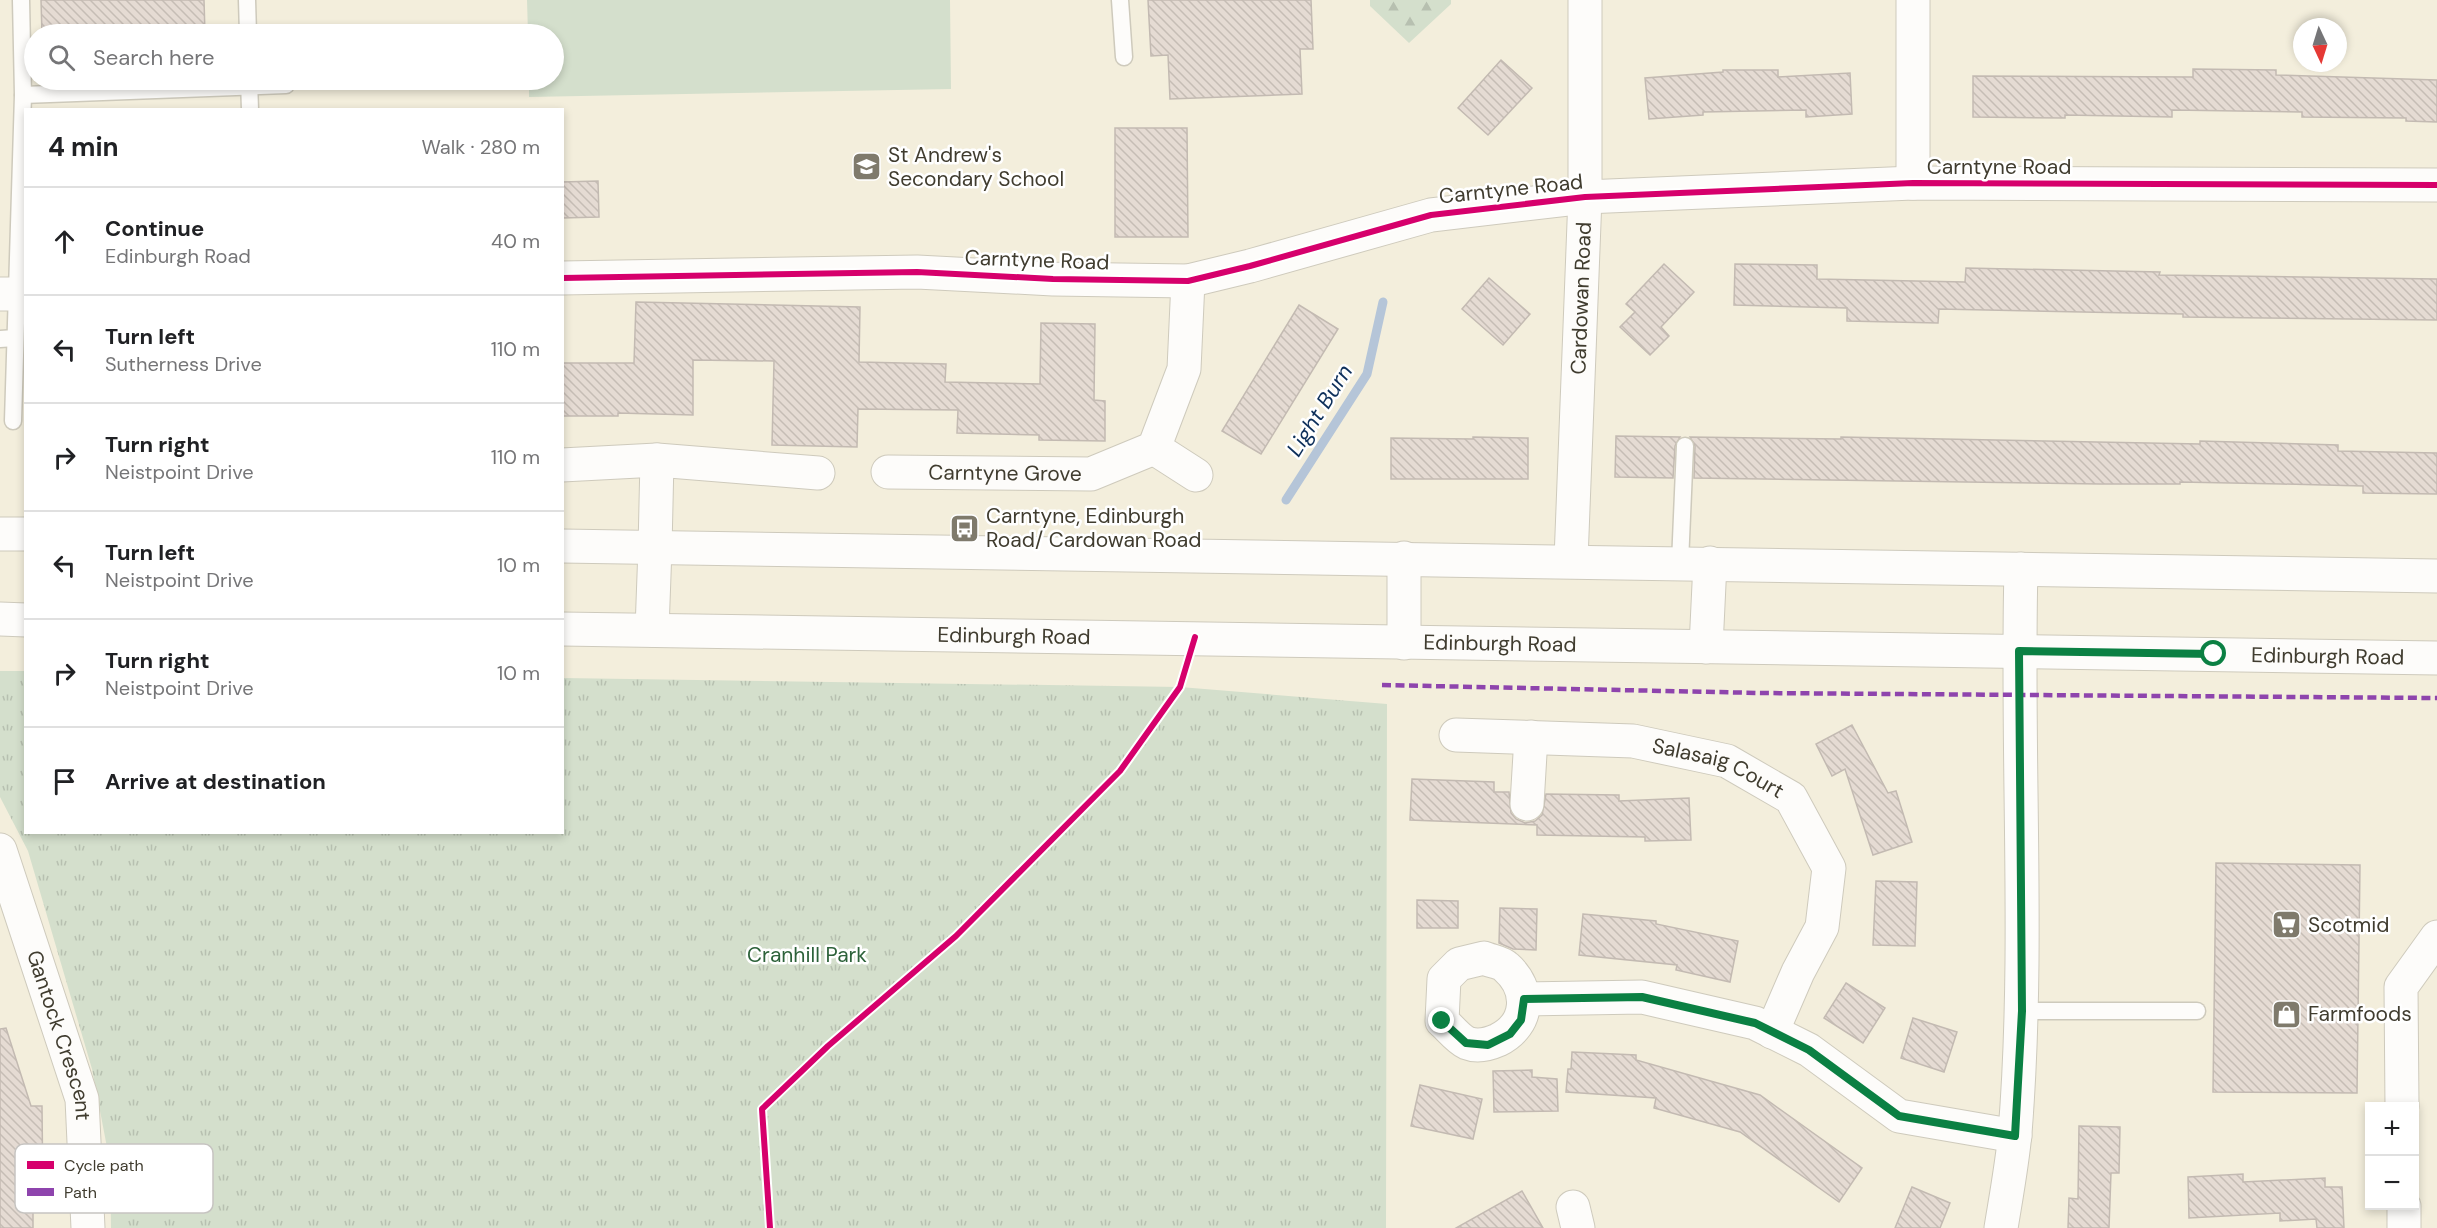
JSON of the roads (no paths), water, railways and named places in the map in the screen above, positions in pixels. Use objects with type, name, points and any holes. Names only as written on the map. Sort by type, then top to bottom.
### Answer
[{"type":"street","name":"Cardowan Road","points":[[1571,561],[1585,197],[1585,0]]},
{"type":"street","points":[[1913,0],[1913,183]]},
{"type":"street","name":"Carntyne Road","points":[[564,278],[917,272],[1053,279],[1188,281],[1431,215],[1585,197],[1913,183],[2437,185]]},
{"type":"street","points":[[1188,281],[1184,369],[1154,448],[1196,475]]},
{"type":"street","name":"Carntyne Grove","points":[[888,472],[1091,474],[1154,448]]},
{"type":"street","points":[[652,630],[657,460]]},
{"type":"street","points":[[564,465],[657,460],[818,473]]},
{"type":"street","points":[[0,534],[24,534]]},
{"type":"street","points":[[564,546],[2437,576]]},
{"type":"street","points":[[1404,558],[1404,643]]},
{"type":"street","points":[[1695,563],[1706,647]]},
{"type":"street","points":[[2001,1228],[2015,1136],[2022,1011],[2019,651],[2021,569]]},
{"type":"street","points":[[0,619],[24,620]]},
{"type":"street","name":"Edinburgh Road","points":[[564,628],[2437,658]]},
{"type":"street","name":"Salasaig Court","points":[[1456,735],[1633,741],[1727,762],[1791,798],[1829,868],[1822,927],[1798,972],[1772,1032]]},
{"type":"street","points":[[1527,804],[1531,737]]},
{"type":"street","name":"Gantock Crescent","points":[[0,850],[82,1099],[84,1144]]},
{"type":"street","points":[[2402,1102],[2401,987],[2437,937]]},
{"type":"street","points":[[1524,999],[1642,997],[1755,1023],[1809,1050],[1899,1116],[2015,1136]]},
{"type":"street","points":[[2404,1210],[2404,1228]]},
{"type":"street","name":"Gantock Crescent","points":[[87,1213],[88,1228]]},
{"type":"lane","points":[[13,421],[8,339],[14,294],[23,95],[21,0]]},
{"type":"lane","points":[[247,0],[248,24]]},
{"type":"lane","points":[[1120,0],[1124,57]]},
{"type":"lane","points":[[23,95],[117,90]]},
{"type":"lane","points":[[249,90],[250,108]]},
{"type":"lane","points":[[1685,446],[1695,563]]},
{"type":"lane","points":[[2022,1011],[2197,1011]]},
{"type":"waterway","name":"Light Burn","points":[[1286,500],[1367,374],[1383,302]]},
{"type":"place","name":"St Andrew's Secondary School","points":[[867,167]]},
{"type":"place","name":"Carntyne, Edinburgh Road/ Cardowan Road","points":[[965,528]]},
{"type":"place","name":"Scotmid","points":[[2287,925]]},
{"type":"place","name":"Farmfoods","points":[[2287,1014]]},
{"type":"park label","name":"Cranhill Park","points":[[807,955]]}]
